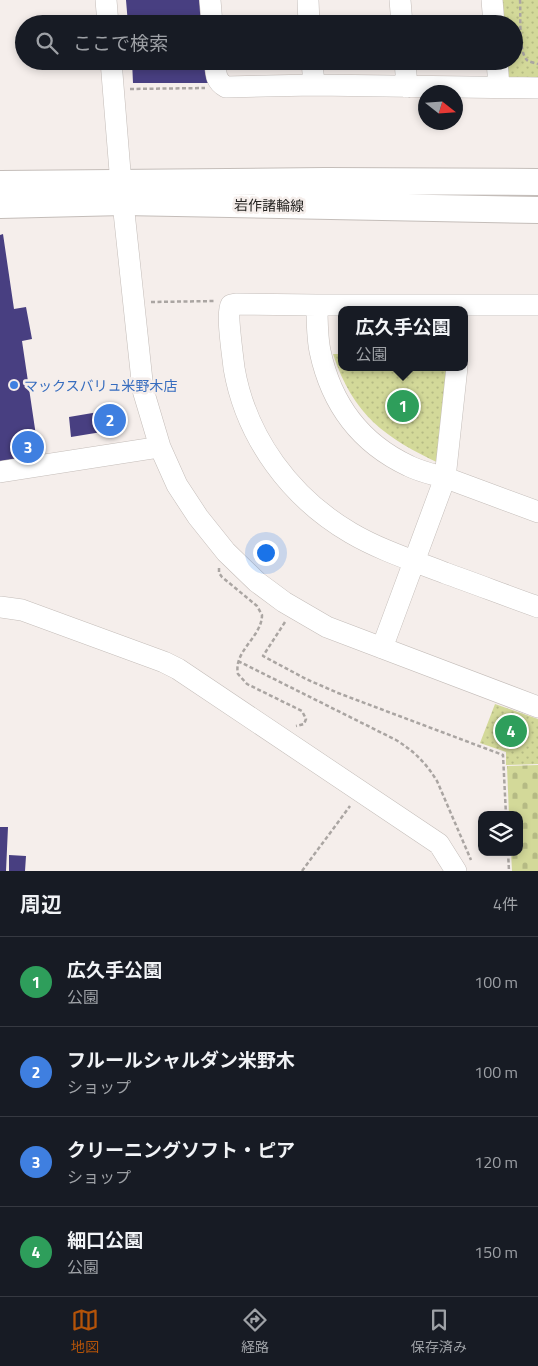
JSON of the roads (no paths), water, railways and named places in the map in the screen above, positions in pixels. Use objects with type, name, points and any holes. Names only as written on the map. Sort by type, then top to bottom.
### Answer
[{"type":"main road","name":"岩作諸輪線","points":[[0,205],[122,193],[325,181],[538,182]]},
{"type":"main road","name":"岩作諸輪線","points":[[0,184],[122,193],[538,210]]},
{"type":"street","points":[[106,0],[107,15]]},
{"type":"street","points":[[210,0],[211,15]]},
{"type":"street","points":[[308,0],[309,15]]},
{"type":"street","points":[[400,0],[401,15]]},
{"type":"street","points":[[492,0],[493,15]]},
{"type":"street","points":[[113,70],[122,193],[143,390],[147,409],[160,447],[177,485],[198,517],[242,569],[264,588],[327,627],[538,707]]},
{"type":"street","points":[[216,70],[216,78],[220,84],[226,87],[314,85],[538,88]]},
{"type":"street","points":[[313,70],[314,85]]},
{"type":"street","points":[[406,70],[407,87]]},
{"type":"street","points":[[498,70],[499,87]]},
{"type":"street","points":[[338,306],[231,305],[229,311],[231,349],[238,390],[245,412],[261,444],[284,477],[313,507],[352,533],[378,547],[538,606]]},
{"type":"street","points":[[468,307],[538,305]]},
{"type":"street","points":[[317,306],[320,350],[325,373],[343,411],[373,444],[410,467],[538,512]]},
{"type":"street","points":[[382,648],[445,478],[457,371]]},
{"type":"street","points":[[0,472],[160,447]]},
{"type":"street","points":[[0,607],[22,610],[164,662],[178,669],[439,844],[464,867]]},
{"type":"place","name":"マックスバリュ米野木店","points":[[14,385]]},
{"type":"place","name":"広久手公園","points":[[403,406]]},
{"type":"place","name":"フルールシャルダン米野木","points":[[110,420]]},
{"type":"place","name":"クリーニングソフト・ピア","points":[[28,447]]},
{"type":"place","name":"細口公園","points":[[511,731]]}]
